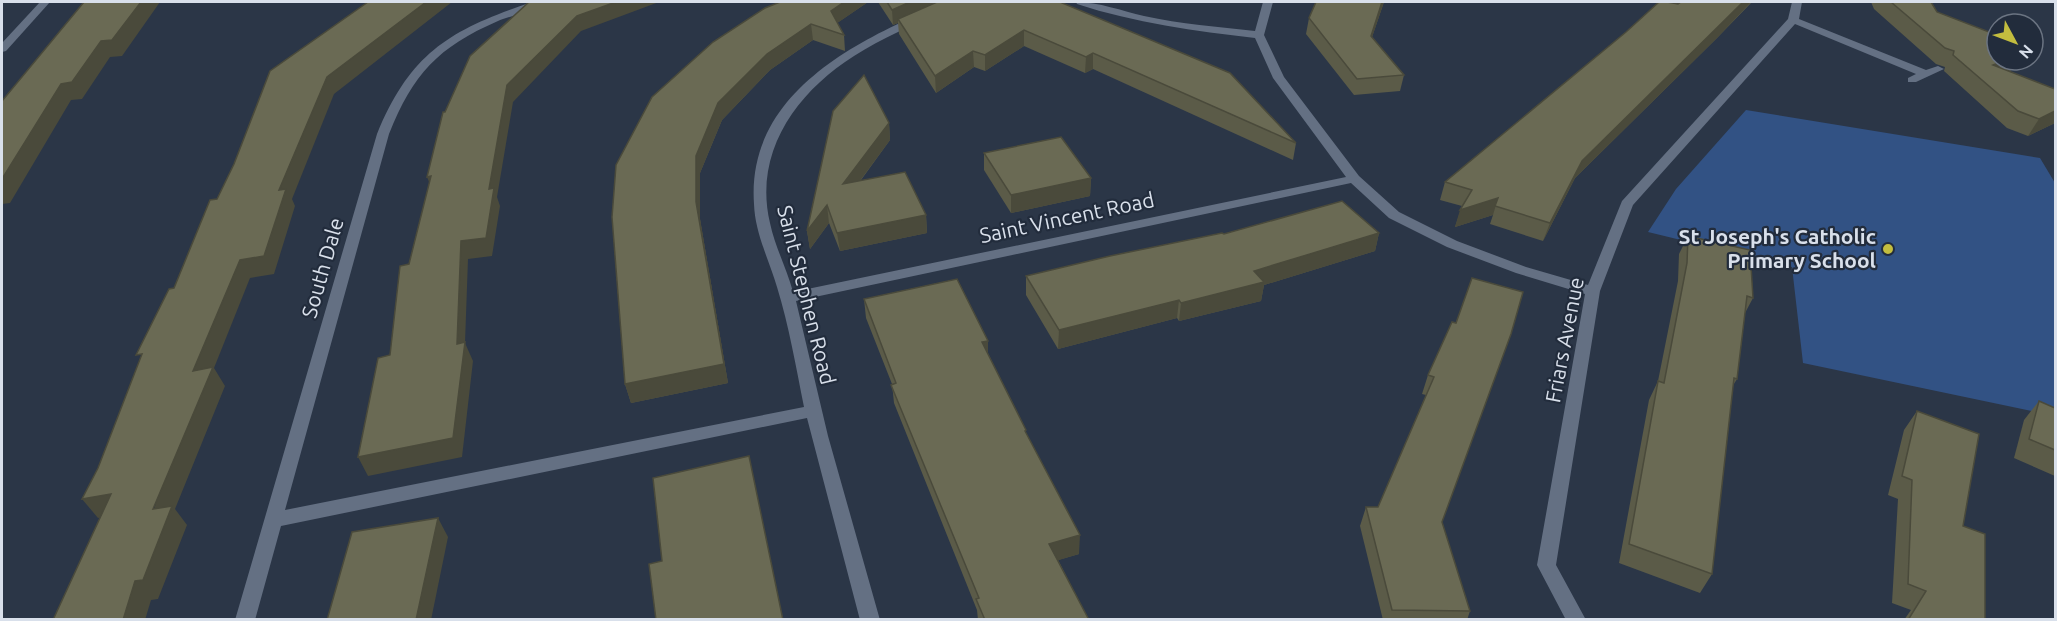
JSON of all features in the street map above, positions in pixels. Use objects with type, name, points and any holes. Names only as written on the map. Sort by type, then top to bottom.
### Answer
[{"type":"street","points":[[2,48],[45,2]]},
{"type":"street","name":"South Dale","points":[[245,620],[383,134],[395,106],[408,82],[443,48],[490,21],[540,2]]},
{"type":"street","points":[[1081,2],[1100,9],[1186,27],[1259,35]]},
{"type":"street","points":[[1268,2],[1259,35],[1279,78],[1354,179],[1394,215],[1452,244],[1521,270],[1593,291]]},
{"type":"street","name":"Friars Avenue","points":[[1576,620],[1546,565],[1593,291],[1627,204],[1793,20],[1797,2]]},
{"type":"street","name":"Saint Stephen Road","points":[[870,620],[814,411],[788,298],[761,213],[760,179],[768,148],[781,121],[799,97],[825,72],[853,51],[928,14]]},
{"type":"street","points":[[1793,20],[1926,74]]},
{"type":"street","points":[[1912,80],[1938,69]]},
{"type":"street","name":"Saint Vincent Road","points":[[788,298],[1354,179]]},
{"type":"street","points":[[273,520],[814,411]]},
{"type":"shaded area","name":"St Joseph's Catholic Primary School","points":[[1746,110],[2040,158],[2055,183],[2055,416],[1803,363],[1792,267],[1648,232],[1676,189]]},
{"type":"building","points":[[84,2],[141,2],[112,40],[101,41],[72,82],[61,84],[2,179],[2,101]]},
{"type":"building","points":[[368,2],[426,2],[327,77],[279,190],[286,189],[264,256],[240,260],[193,371],[213,367],[153,509],[172,506],[143,580],[135,581],[123,620],[53,620],[111,494],[82,499],[98,468],[142,354],[136,355],[169,289],[174,288],[210,200],[217,199],[234,164],[270,71]]},
{"type":"building","points":[[529,2],[616,2],[577,16],[507,85],[489,189],[494,188],[486,238],[461,241],[457,344],[465,342],[453,438],[358,457],[378,358],[390,355],[400,266],[409,264],[431,176],[427,177],[443,112],[445,112],[470,56]]},
{"type":"building","points":[[780,2],[844,2],[831,11],[844,35],[811,24],[767,54],[718,103],[696,156],[696,202],[724,364],[625,384],[612,217],[616,165],[652,97],[713,42],[765,8]]},
{"type":"building","points":[[887,2],[910,2],[892,10]]},
{"type":"building","points":[[937,2],[1060,2],[1230,73],[1296,143],[1093,53],[1086,57],[1024,30],[985,55],[973,51],[935,76],[898,19]]},
{"type":"building","points":[[1316,2],[1382,2],[1371,36],[1404,75],[1357,79],[1309,18]]},
{"type":"building","points":[[1659,2],[1678,4],[1681,2],[1743,2],[1582,161],[1550,223],[1495,206],[1498,198],[1460,210],[1472,190],[1445,182]]},
{"type":"building","points":[[1891,2],[1931,2],[1937,12],[1985,30],[1985,72],[2011,72],[2055,89],[2055,111],[2039,119],[2018,111],[1953,55],[1954,51],[1945,48]]},
{"type":"building","points":[[864,75],[889,123],[843,184],[905,172],[926,215],[837,233],[827,205],[807,231],[833,111]]},
{"type":"building","points":[[1061,137],[1091,178],[1011,195],[984,153]]},
{"type":"building","points":[[1342,201],[1379,233],[1254,271],[1264,282],[1181,303],[1179,300],[1059,330],[1026,276],[1110,256],[1224,234]]},
{"type":"building","points":[[1688,236],[1750,250],[1753,298],[1747,296],[1737,379],[1734,378],[1712,574],[1629,544],[1658,381],[1664,383],[1687,263]]},
{"type":"building","points":[[1472,278],[1523,292],[1511,334],[1442,522],[1470,611],[1392,610],[1366,507],[1378,507],[1434,377],[1428,375],[1452,322],[1456,323]]},
{"type":"building","points":[[957,279],[988,341],[982,342],[1025,431],[1080,535],[1049,544],[1089,620],[985,620],[976,599],[979,598],[891,385],[896,383],[864,299]]},
{"type":"building","points":[[2039,401],[2055,408],[2055,450],[2029,439]]},
{"type":"building","points":[[1917,411],[1979,434],[1963,526],[1985,534],[1985,620],[1908,620],[1926,591],[1908,584],[1912,480],[1902,476]]},
{"type":"building","points":[[749,456],[783,620],[656,620],[649,564],[662,561],[653,478]]},
{"type":"building","points":[[438,518],[416,620],[327,620],[352,532]]},
{"type":"place","name":"St Joseph's Catholic Primary School","points":[[1888,249]]}]
